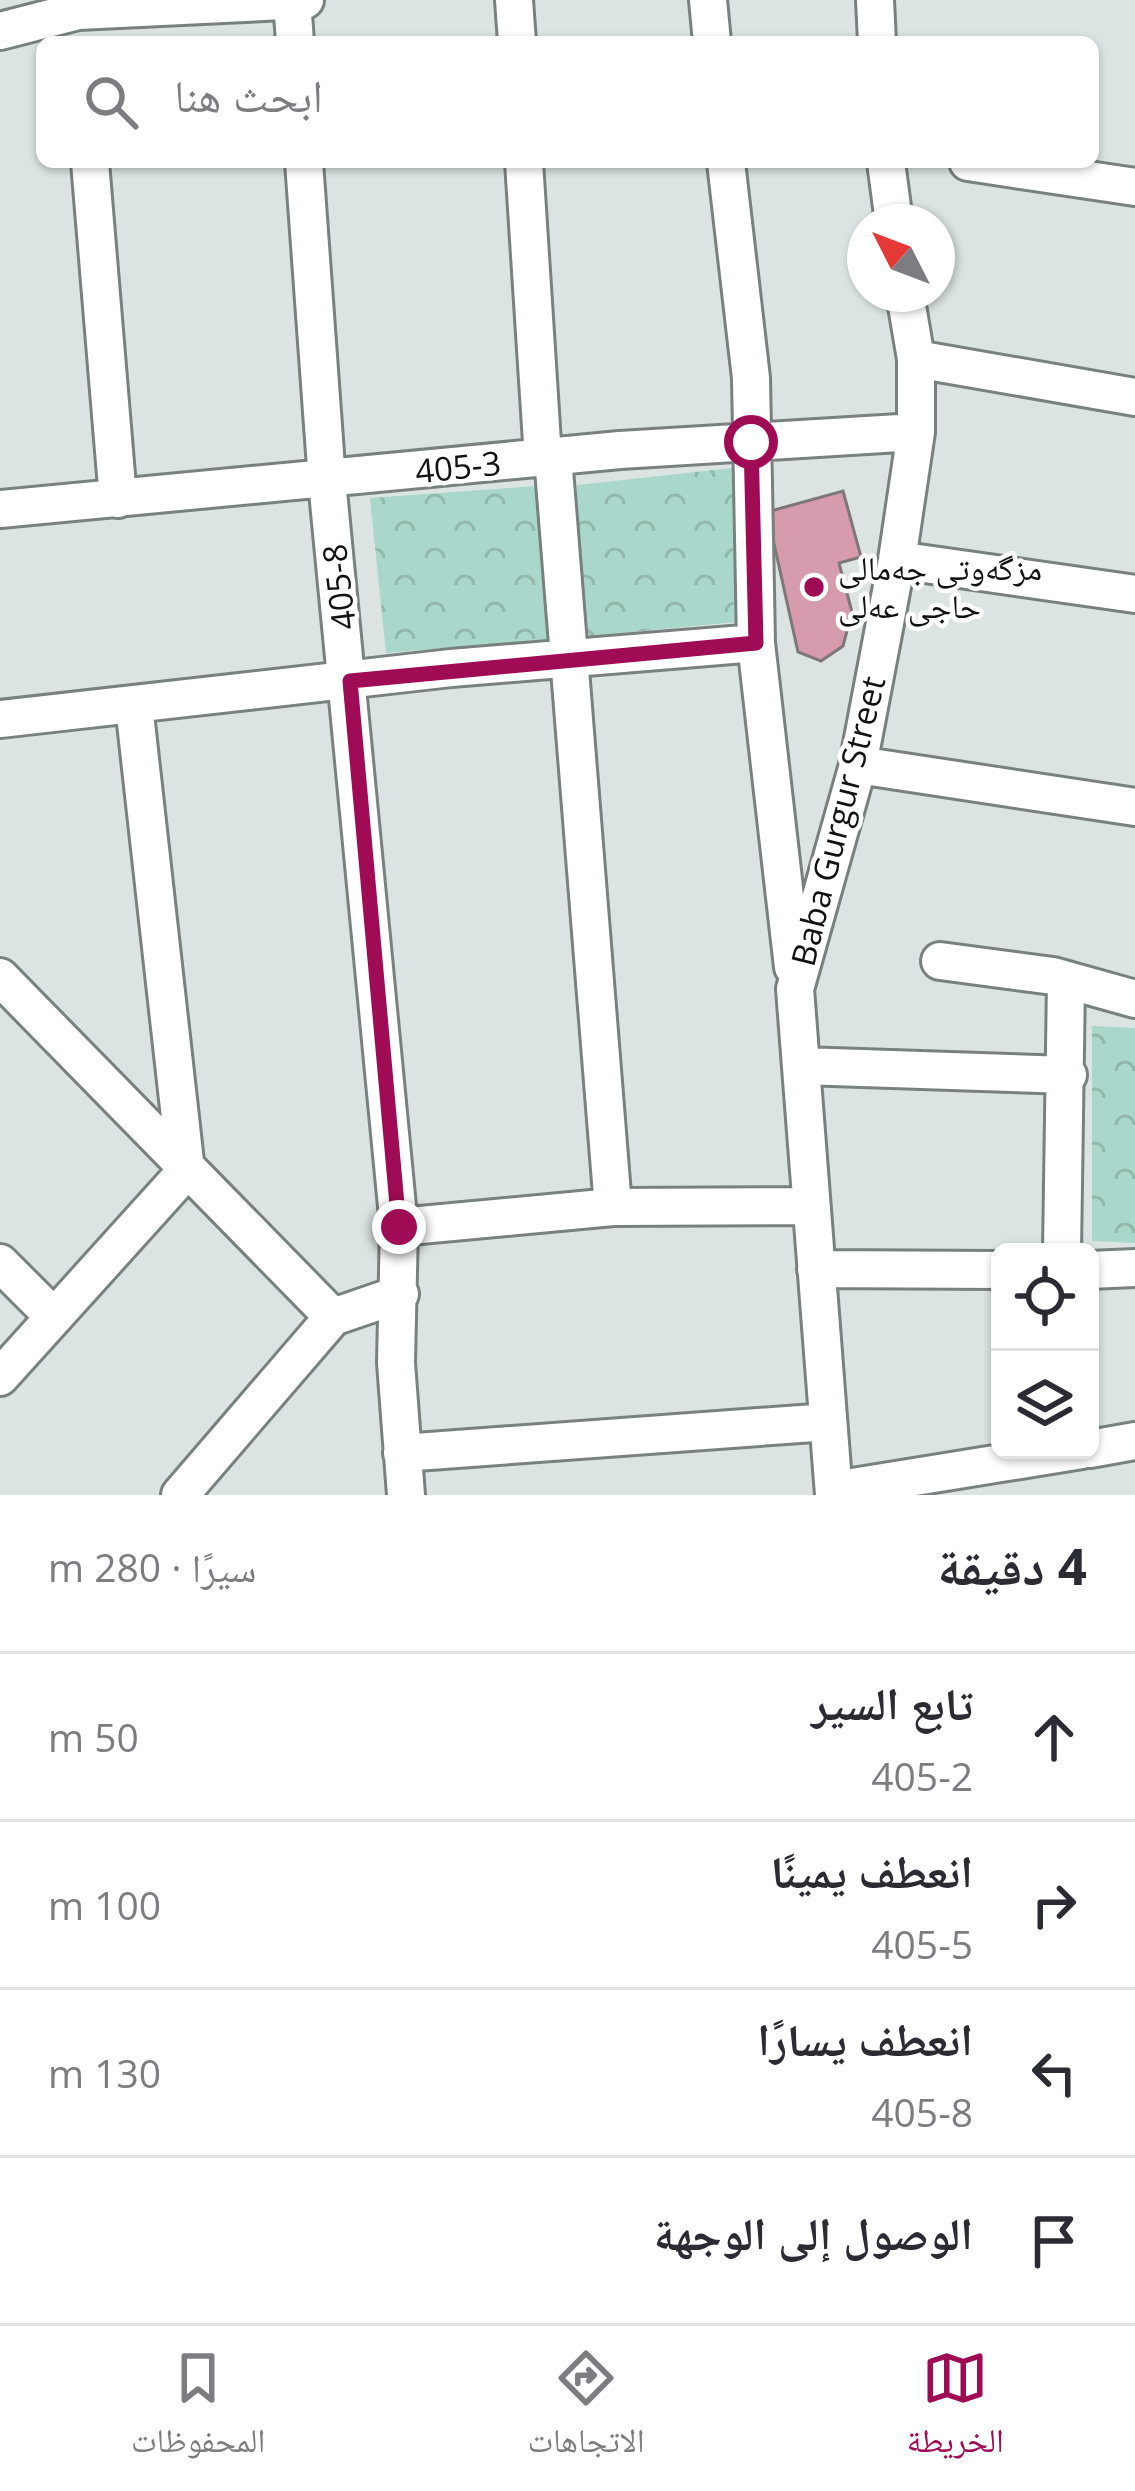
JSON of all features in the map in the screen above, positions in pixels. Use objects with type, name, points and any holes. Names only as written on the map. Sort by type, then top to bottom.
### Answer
[{"type":"street","points":[[0,32],[305,0]]},
{"type":"street","points":[[514,0],[517,36]]},
{"type":"street","points":[[708,0],[711,36]]},
{"type":"street","points":[[875,0],[877,36]]},
{"type":"street","points":[[292,1],[295,36]]},
{"type":"street","points":[[90,168],[118,499]]},
{"type":"street","name":"405-8","points":[[304,168],[327,481],[350,681],[399,1227],[396,1363],[406,1495]]},
{"type":"street","points":[[524,168],[613,1207]]},
{"type":"street","points":[[727,168],[752,378],[756,643],[795,988]]},
{"type":"street","points":[[887,168],[892,204]]},
{"type":"street","points":[[1008,168],[1135,187]]},
{"type":"street","name":"Baba Gurgur Street","points":[[834,1493],[795,988],[858,765],[897,560],[916,432],[916,359],[908,312]]},
{"type":"street","points":[[916,359],[1135,397]]},
{"type":"street","name":"405-3","points":[[0,509],[548,458],[916,432]]},
{"type":"street","points":[[897,560],[1135,594]]},
{"type":"street","points":[[0,718],[566,658],[756,643]]},
{"type":"street","points":[[0,1377],[186,1171],[134,705]]},
{"type":"street","points":[[858,765],[1135,807]]},
{"type":"street","points":[[940,961],[1066,981],[1135,999]]},
{"type":"street","points":[[0,977],[332,1317]]},
{"type":"street","points":[[1062,1243],[1066,981]]},
{"type":"street","points":[[802,1066],[1068,1076]]},
{"type":"street","points":[[399,1227],[613,1207],[811,1206]]},
{"type":"street","points":[[0,1263],[54,1317]]},
{"type":"street","points":[[1099,1270],[1135,1268]]},
{"type":"street","points":[[816,1269],[991,1270]]},
{"type":"street","points":[[180,1495],[332,1317],[400,1294]]},
{"type":"street","points":[[402,1453],[828,1422]]},
{"type":"street","points":[[1099,1447],[1135,1441]]},
{"type":"street","points":[[834,1493],[1029,1459]]},
{"type":"green space","points":[[732,468],[746,621],[580,637],[577,485]]},
{"type":"green space","points":[[537,486],[549,640],[386,653],[370,498]]},
{"type":"green space","points":[[1092,1026],[1135,1028],[1135,1243],[1092,1241]]},
{"type":"building","name":"مزگەوتی جەمالی حاجی عەلی","points":[[843,491],[861,557],[839,563],[852,612],[843,646],[821,661],[798,652],[767,512]]},
{"type":"place","name":"مزگەوتی جەمالی حاجی عەلی","points":[[814,587]]},
{"type":"route","points":[[399,1227],[350,681],[756,643],[751,442]]}]
